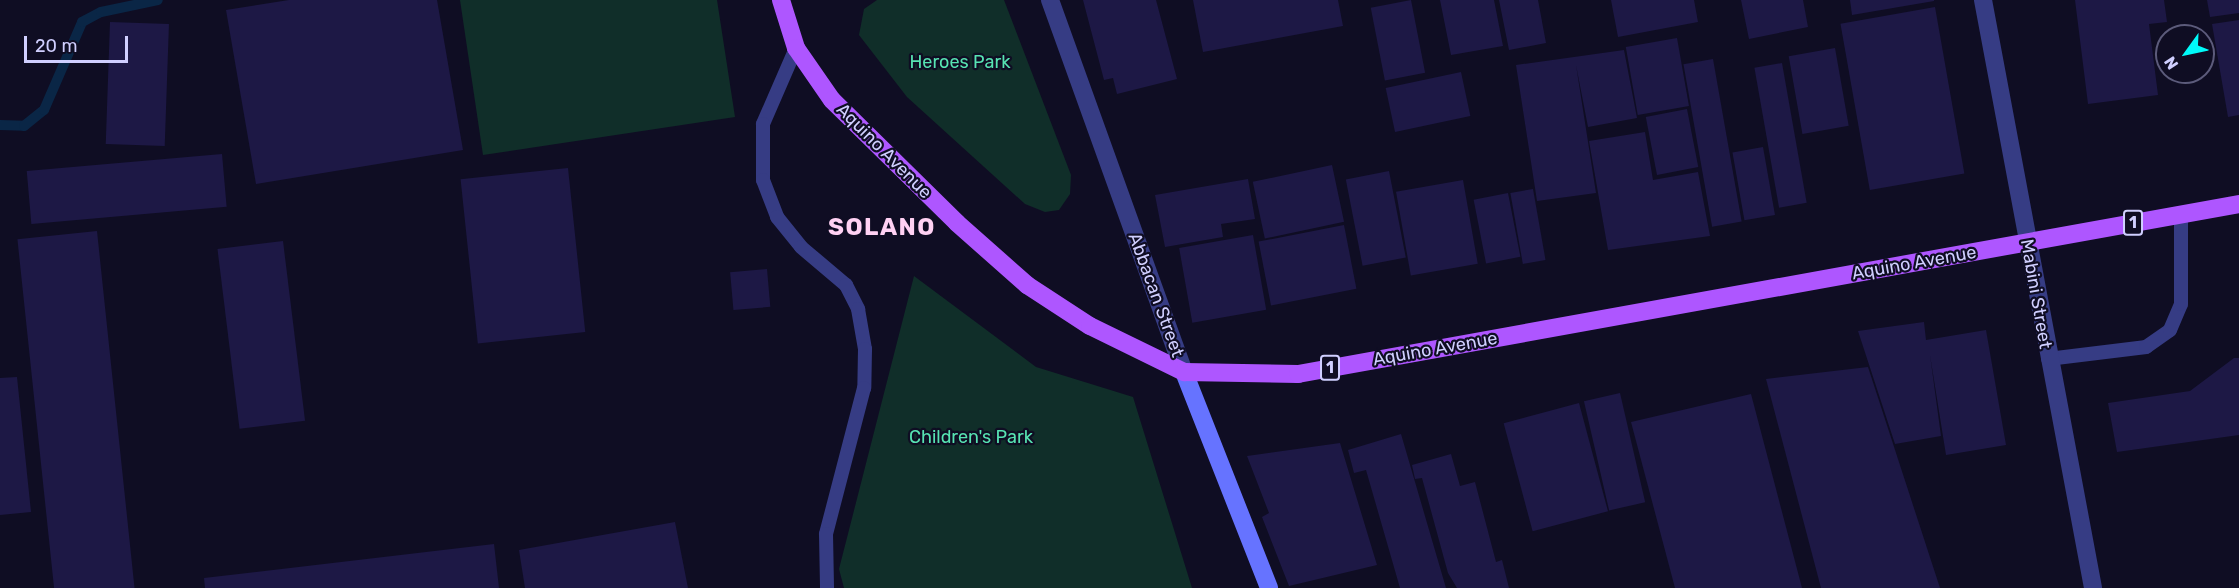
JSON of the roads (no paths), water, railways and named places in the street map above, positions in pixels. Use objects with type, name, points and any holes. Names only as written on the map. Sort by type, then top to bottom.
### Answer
[{"type":"main road","name":"Aquino Avenue","points":[[781,0],[796,48],[832,100],[1027,285],[1090,326],[1184,372],[1298,374],[2239,204]]},
{"type":"main road","name":"Abbacan Street","points":[[1184,372],[1269,588]]},
{"type":"street","name":"Abbacan Street","points":[[1050,0],[1184,372]]},
{"type":"street","name":"Mabini Street","points":[[1983,0],[2048,359],[2093,588]]},
{"type":"lane","points":[[796,48],[763,124],[763,180],[777,217],[801,248],[846,285],[858,309],[865,349],[864,387],[825,534],[827,588]]},
{"type":"lane","points":[[2048,359],[2146,347],[2170,330],[2181,304],[2181,215]]},
{"type":"waterway","points":[[0,125],[24,126],[44,110],[82,22],[101,12],[158,0]]},
{"type":"district","name":"SOLANO","points":[[882,228]]},
{"type":"park label","name":"Heroes Park","points":[[960,62]]},
{"type":"park label","name":"Children's Park","points":[[971,437]]}]
